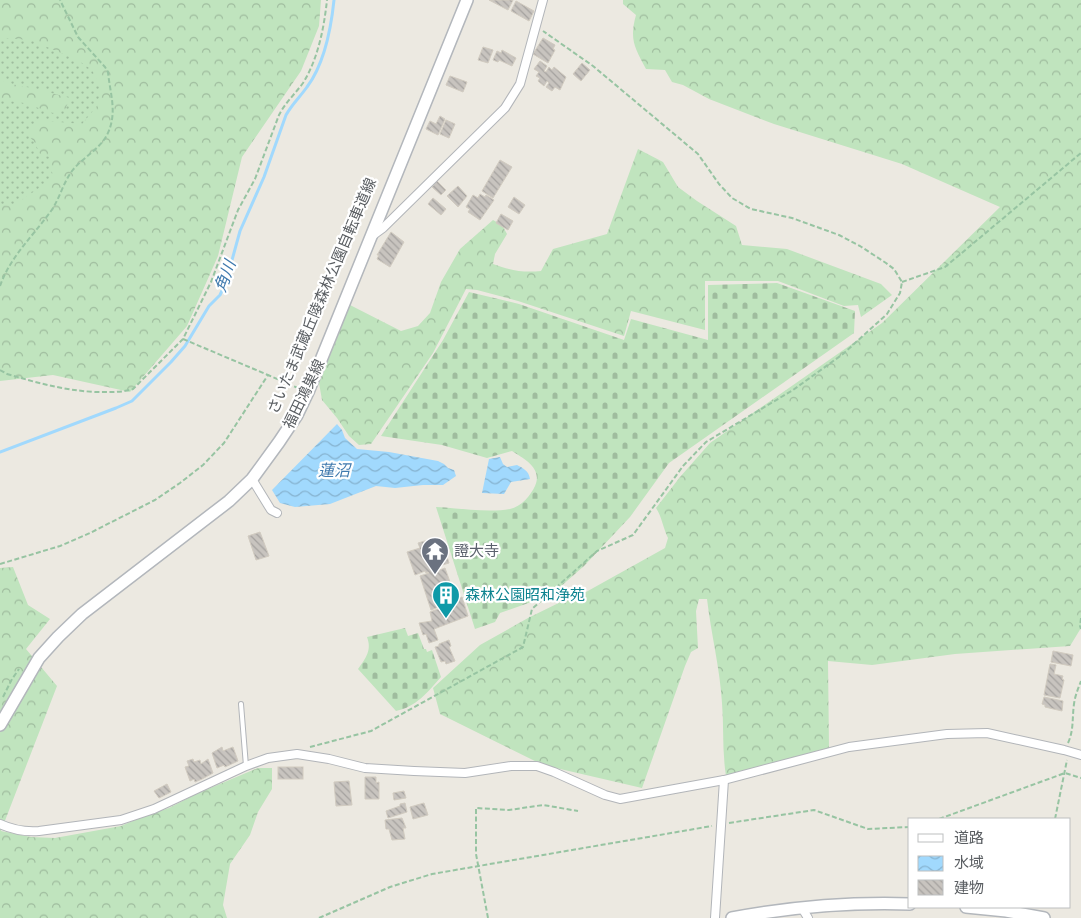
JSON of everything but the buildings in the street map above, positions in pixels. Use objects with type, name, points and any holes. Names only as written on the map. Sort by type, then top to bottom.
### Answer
[{"type":"main road","name":"福田鴻巣線","points":[[0,725],[39,658],[58,637],[82,614],[229,501],[252,479],[297,415],[467,0]]},
{"type":"main road","points":[[732,918],[805,913],[869,903],[908,904]]},
{"type":"main road","points":[[976,908],[1044,918]]},
{"type":"street","points":[[371,236],[383,228],[505,108],[520,84],[544,0]]},
{"type":"street","points":[[252,479],[271,510],[277,513]]},
{"type":"street","points":[[0,824],[12,829],[39,832],[121,820],[154,809],[246,766],[268,758],[298,754],[365,768],[414,771],[465,773],[512,766],[537,766],[604,795],[620,799],[724,780],[849,747],[947,734],[987,733],[1067,750],[1081,755]]},
{"type":"street","points":[[716,918],[724,780]]},
{"type":"lane","points":[[241,704],[246,766]]},
{"type":"path","points":[[0,286],[10,265],[56,203],[68,177],[81,160],[103,141],[107,135],[114,110],[108,72],[105,66],[78,36],[60,0]]},
{"type":"path","points":[[0,370],[7,374],[53,387],[78,391],[123,392],[133,389],[183,339],[211,282],[238,210],[254,179],[279,114],[310,71],[324,21],[327,0]]},
{"type":"path","points":[[298,754],[306,748],[328,741],[371,732],[523,647],[532,609],[597,551],[633,535],[683,466],[706,442],[793,390],[842,354],[887,314],[900,293],[902,282],[894,269],[839,235],[792,218],[751,209],[732,198],[718,184],[698,154],[593,66],[537,27]]},
{"type":"path","points":[[902,282],[945,267],[1081,153]]},
{"type":"path","points":[[183,339],[308,392]]},
{"type":"path","points":[[0,564],[60,546],[90,533],[155,500],[180,483],[203,465],[219,449],[268,375]]},
{"type":"path","points":[[1081,618],[1081,629]]},
{"type":"path","points":[[0,703],[12,679],[22,665]]},
{"type":"path","points":[[1055,818],[1074,721],[1076,692],[1081,681]]},
{"type":"path","points":[[942,818],[1065,773],[1081,778]]},
{"type":"path","points":[[488,918],[476,854],[476,808],[509,810],[543,805],[578,811]]},
{"type":"path","points":[[319,918],[390,887],[432,874],[814,810],[868,830],[908,827]]},
{"type":"green space","points":[[0,0],[321,0],[319,26],[301,71],[242,157],[218,256],[187,326],[130,392],[53,375],[0,381],[0,205],[12,206],[53,179],[50,157],[40,154],[35,143],[28,135],[36,120],[82,124],[97,106],[101,88],[92,70],[79,61],[31,40],[0,38]]},
{"type":"green space","points":[[623,0],[1081,0],[1081,628],[1070,646],[955,654],[872,665],[828,661],[829,748],[726,776],[721,690],[707,599],[699,599],[696,611],[698,648],[691,652],[685,666],[642,788],[543,765],[440,714],[433,688],[480,645],[528,618],[577,594],[586,592],[665,548],[668,538],[656,508],[710,443],[882,323],[1000,207],[902,164],[774,124],[709,99],[683,85],[672,82],[665,70],[646,69],[634,44],[633,31],[636,15],[623,4]]},
{"type":"green space","points":[[0,24],[111,37],[111,102],[72,190],[0,233]]},
{"type":"green space","points":[[0,80],[70,98],[65,110],[53,113],[24,103],[0,99]]},
{"type":"green space","points":[[638,149],[663,162],[678,187],[736,226],[742,245],[787,249],[881,284],[892,295],[861,317],[858,305],[844,306],[778,281],[705,281],[705,330],[631,311],[624,336],[518,301],[466,289],[433,353],[371,444],[359,445],[349,436],[322,400],[319,383],[350,305],[401,331],[418,326],[430,313],[441,282],[460,249],[493,220],[502,225],[507,234],[495,254],[493,264],[528,272],[541,271],[553,249],[607,234]]},
{"type":"green space","points":[[777,283],[855,311],[854,333],[669,463],[630,517],[584,566],[551,595],[500,613],[495,622],[475,629],[436,507],[492,511],[514,508],[528,497],[535,486],[537,480],[534,469],[527,461],[512,451],[487,458],[442,445],[381,436],[443,340],[469,292],[519,304],[624,340],[631,319],[708,340],[708,285]]},
{"type":"green space","points":[[13,567],[28,605],[50,619],[26,649],[57,686],[1,831],[31,837],[55,838],[121,826],[169,808],[196,794],[258,768],[272,768],[272,789],[258,812],[250,835],[230,864],[223,905],[227,918],[0,918],[0,568]]},
{"type":"green space","points":[[405,628],[408,636],[418,633],[427,652],[432,650],[441,677],[416,702],[396,711],[358,669],[368,650],[367,637]]},
{"type":"water","name":"蓮沼","points":[[337,424],[345,438],[357,449],[389,452],[438,461],[454,470],[456,476],[443,485],[395,488],[376,486],[330,504],[295,507],[280,503],[272,490]]},
{"type":"water","points":[[500,457],[503,464],[507,467],[517,465],[523,469],[527,472],[530,479],[511,482],[504,494],[482,493],[489,459]]},
{"type":"waterway","name":"角川","points":[[0,452],[132,401],[185,346],[209,306],[220,295],[226,282],[240,231],[264,177],[286,115],[313,78],[323,57],[329,34],[334,0]]},
{"type":"place","name":"證大寺","points":[[435,575]]},
{"type":"place","name":"森林公園昭和浄苑","points":[[446,619]]}]
